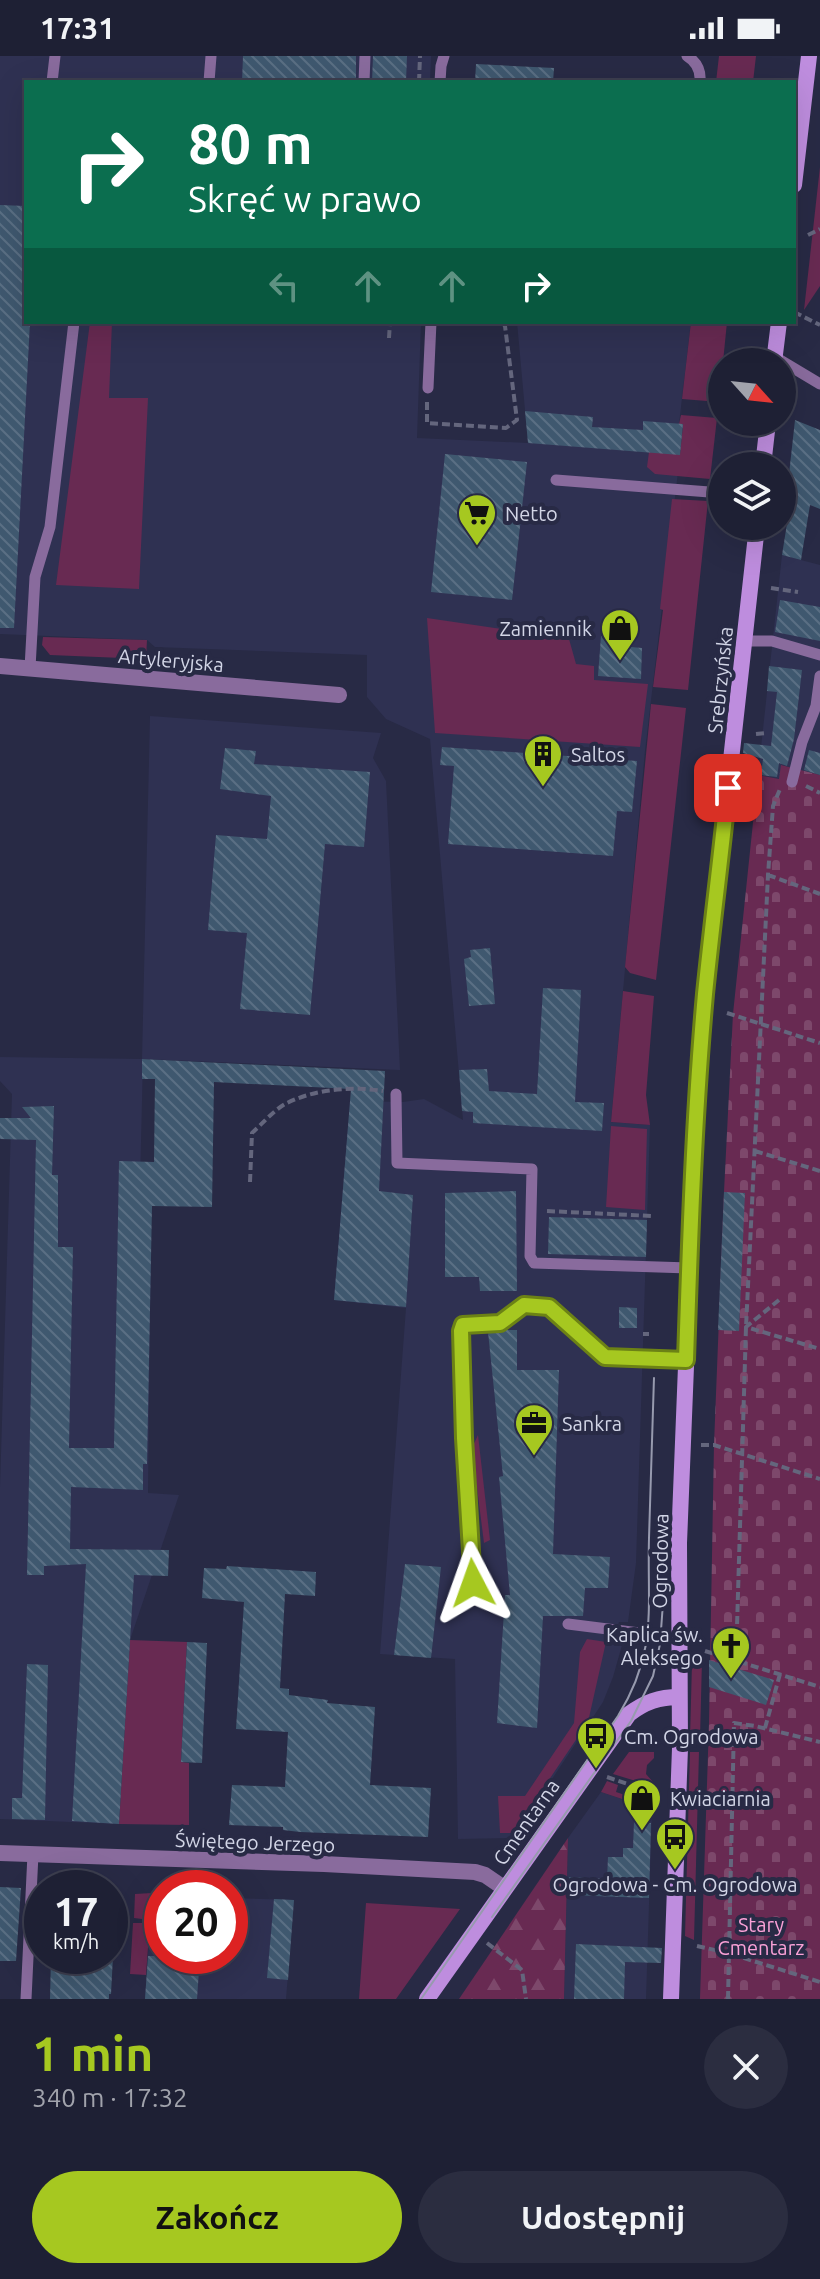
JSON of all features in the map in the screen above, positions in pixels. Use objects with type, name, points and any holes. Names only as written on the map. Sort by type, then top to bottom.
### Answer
[{"type":"main road","points":[[796,168],[809,56]]},
{"type":"main road","points":[[776,348],[779,324]]},
{"type":"main road","name":"Srebrzyńska","points":[[689,1268],[705,994],[756,540]]},
{"type":"main road","name":"Ogrodowa","points":[[671,1999],[680,1748],[679,1638],[689,1268]]},
{"type":"main road","name":"Cmentarna","points":[[427,1999],[629,1714],[639,1706],[662,1697],[679,1697]]},
{"type":"street","name":"Artyleryjska","points":[[0,666],[339,695]]},
{"type":"street","name":"Świętego Jerzego","points":[[0,1853],[475,1872],[504,1888]]},
{"type":"lane","points":[[52,80],[55,56]]},
{"type":"lane","points":[[209,80],[211,56]]},
{"type":"lane","points":[[364,80],[365,56]]},
{"type":"lane","points":[[440,80],[444,56]]},
{"type":"lane","points":[[687,56],[696,64],[700,80]]},
{"type":"lane","points":[[30,668],[35,577],[50,527],[74,324]]},
{"type":"lane","points":[[428,388],[431,324]]},
{"type":"lane","points":[[796,371],[820,384]]},
{"type":"lane","points":[[556,480],[708,492]]},
{"type":"lane","points":[[745,641],[772,641],[820,655]]},
{"type":"lane","points":[[792,782],[802,742],[816,706],[820,676]]},
{"type":"lane","points":[[396,1094],[397,1163],[532,1169],[530,1256],[534,1263],[689,1268]]},
{"type":"lane","points":[[473,1583],[464,1438],[463,1325],[500,1323],[524,1305],[545,1305],[605,1357],[686,1360]]},
{"type":"lane","points":[[568,1624],[679,1638]]},
{"type":"lane","points":[[26,1999],[33,1854]]},
{"type":"path","points":[[419,80],[420,56]]},
{"type":"path","points":[[808,235],[820,229]]},
{"type":"path","points":[[796,313],[820,325]]},
{"type":"path","points":[[389,338],[390,324]]},
{"type":"path","points":[[428,388],[427,423],[506,428],[517,420],[504,324]]},
{"type":"path","points":[[771,588],[798,592]]},
{"type":"path","points":[[756,734],[766,733]]},
{"type":"path","points":[[736,1660],[746,1327],[773,806],[778,791],[792,782],[820,793]]},
{"type":"path","points":[[768,875],[820,894]]},
{"type":"path","points":[[727,1013],[820,1043]]},
{"type":"path","points":[[250,1182],[252,1133],[283,1105],[314,1094],[359,1087],[396,1094]]},
{"type":"path","points":[[755,1151],[820,1171]]},
{"type":"path","points":[[531,1210],[652,1216]]},
{"type":"path","points":[[746,1327],[779,1300]]},
{"type":"path","points":[[746,1327],[820,1349]]},
{"type":"path","points":[[683,1444],[714,1445],[820,1479]]},
{"type":"path","points":[[705,1651],[820,1687]]},
{"type":"path","points":[[765,1728],[780,1674]]},
{"type":"path","points":[[728,1999],[734,1723],[820,1742]]},
{"type":"path","points":[[605,1776],[658,1794]]},
{"type":"path","points":[[473,1933],[522,1970],[526,1999]]},
{"type":"path","points":[[697,1946],[820,1982]]},
{"type":"shaded area","points":[[0,56],[431,56],[430,80],[24,80],[24,324],[421,324],[417,438],[528,443],[517,324],[691,324],[679,424],[683,425],[680,455],[645,751],[611,1122],[650,1125],[636,1563],[628,1622],[619,1622],[614,1637],[624,1638],[603,1702],[513,1838],[458,1839],[455,1659],[380,1654],[406,1308],[334,1300],[350,1101],[403,1102],[424,1099],[463,1120],[430,739],[386,719],[367,697],[367,655],[155,647],[147,640],[0,634]]},
{"type":"shaded area","points":[[782,555],[820,565],[820,776],[782,765],[780,779],[758,775]]},
{"type":"shaded area","points":[[150,716],[381,733],[373,758],[386,781],[400,1070],[143,1059],[139,1225],[151,1226],[148,1493],[179,1495],[130,1640],[119,1824],[0,1819],[0,1487],[12,1094],[0,1081],[0,1057],[142,1059]]},
{"type":"shaded area","points":[[601,1792],[652,1809],[646,1999],[564,1999],[568,1838]]},
{"type":"shaded area","points":[[248,1899],[294,1900],[286,1999],[145,1999],[147,1974],[248,1974]]},
{"type":"green space","points":[[719,56],[756,56],[753,80],[716,80]]},
{"type":"green space","points":[[820,167],[820,286],[804,310]]},
{"type":"green space","points":[[90,324],[112,324],[109,398],[148,398],[139,589],[56,585]]},
{"type":"green space","points":[[691,324],[727,324],[724,348],[708,348],[708,401],[682,399]]},
{"type":"green space","points":[[681,415],[708,417],[708,436],[715,436],[713,452],[708,452],[708,479],[655,474],[647,467],[649,452],[680,454],[683,425],[679,424]]},
{"type":"green space","points":[[672,499],[708,501],[688,690],[653,687],[663,610],[660,609]]},
{"type":"green space","points":[[427,618],[569,639],[576,664],[594,666],[594,680],[648,684],[640,747],[435,733]]},
{"type":"green space","points":[[43,637],[147,640],[146,659],[50,655],[42,645]]},
{"type":"green space","points":[[651,704],[686,708],[656,980],[630,973],[625,967]]},
{"type":"green space","name":"Stary Cmentarz","points":[[781,765],[820,775],[820,1999],[700,1999],[714,1445],[733,1014],[758,775],[779,779]]},
{"type":"green space","points":[[623,991],[654,996],[646,1095],[650,1125],[611,1122]]},
{"type":"green space","points":[[611,1126],[647,1129],[645,1210],[606,1207]]},
{"type":"green space","points":[[478,1435],[490,1540],[484,1543],[472,1448]]},
{"type":"green space","points":[[587,1639],[606,1642],[588,1722],[513,1833],[500,1833],[498,1796],[525,1796],[574,1723],[580,1652]]},
{"type":"green space","points":[[130,1640],[187,1642],[181,1762],[189,1763],[189,1825],[119,1824]]},
{"type":"green space","points":[[702,1659],[700,1739],[690,1738],[692,1663]]},
{"type":"green space","points":[[629,1752],[654,1752],[646,1774],[653,1782],[652,1786],[613,1774]]},
{"type":"green space","points":[[690,1752],[699,1752],[694,1940],[685,1936]]},
{"type":"green space","points":[[607,1781],[618,1785],[616,1792],[637,1799],[640,1792],[651,1796],[652,1809],[601,1792]]},
{"type":"green space","points":[[568,1838],[564,1999],[459,1999]]},
{"type":"green space","points":[[144,1893],[146,1975],[130,1974],[133,1923],[142,1923],[142,1919],[134,1918],[135,1894]]},
{"type":"green space","points":[[366,1903],[460,1909],[396,1999],[359,1999]]},
{"type":"building","points":[[243,56],[356,56],[356,80],[242,80]]},
{"type":"building","points":[[373,56],[407,56],[406,80],[372,80]]},
{"type":"building","points":[[476,64],[554,68],[553,80],[475,80]]},
{"type":"building","points":[[0,205],[24,206],[24,324],[30,324],[14,628],[0,628]]},
{"type":"building","points":[[525,411],[593,417],[592,427],[643,430],[643,421],[683,424],[680,455],[528,443]]},
{"type":"building","points":[[796,420],[820,430],[820,509],[810,505],[801,560],[782,555],[784,540],[796,540],[796,452],[791,452]]},
{"type":"building","name":"Netto","points":[[445,454],[527,462],[512,600],[431,592]]},
{"type":"building","points":[[780,600],[820,607],[820,641],[775,632]]},
{"type":"building","name":"Zamiennik","points":[[601,636],[620,637],[620,646],[642,648],[641,679],[598,676]]},
{"type":"building","points":[[769,666],[802,670],[794,739],[787,766],[779,763],[777,777],[761,775],[763,759],[743,753],[744,743],[771,746],[777,692],[767,691]]},
{"type":"building","name":"Saltos","points":[[442,747],[637,761],[632,812],[617,811],[613,856],[448,844],[454,766],[440,765]]},
{"type":"building","points":[[225,748],[256,751],[254,764],[370,772],[364,847],[325,844],[310,1015],[240,1009],[247,933],[208,930],[216,835],[267,839],[271,796],[220,789]]},
{"type":"building","points":[[809,750],[820,753],[820,775],[804,770]]},
{"type":"building","points":[[490,948],[495,1004],[469,1006],[464,959],[471,957],[470,950]]},
{"type":"building","points":[[543,988],[581,990],[575,1102],[604,1103],[602,1131],[473,1123],[473,1112],[462,1111],[459,1070],[487,1069],[489,1091],[537,1094]]},
{"type":"building","points":[[142,1059],[385,1071],[379,1191],[413,1195],[406,1307],[334,1300],[351,1089],[214,1082],[212,1207],[152,1206],[147,1464],[143,1464],[143,1490],[71,1487],[70,1549],[169,1550],[168,1576],[134,1575],[119,1824],[72,1821],[86,1564],[44,1566],[44,1575],[27,1575],[36,1140],[0,1139],[0,1118],[31,1118],[22,1107],[54,1106],[52,1175],[58,1175],[58,1247],[73,1247],[69,1448],[114,1448],[119,1161],[154,1162],[155,1079],[142,1079]]},
{"type":"building","points":[[516,1191],[517,1291],[480,1291],[479,1277],[445,1277],[445,1193]]},
{"type":"building","points":[[724,1192],[745,1193],[739,1331],[718,1330]]},
{"type":"building","points":[[549,1217],[647,1220],[646,1257],[548,1254]]},
{"type":"building","points":[[619,1307],[637,1308],[637,1328],[619,1328]]},
{"type":"building","points":[[517,1330],[517,1370],[559,1370],[553,1554],[610,1557],[608,1588],[585,1588],[583,1616],[543,1616],[537,1728],[497,1723],[505,1595],[510,1595],[499,1477],[503,1476],[488,1332]]},
{"type":"building","points":[[405,1564],[441,1567],[431,1658],[394,1655]]},
{"type":"building","points":[[227,1566],[316,1572],[315,1596],[285,1594],[280,1688],[289,1689],[289,1695],[328,1700],[327,1703],[375,1707],[370,1785],[431,1788],[428,1837],[300,1832],[283,1830],[283,1827],[229,1825],[232,1785],[285,1787],[288,1732],[236,1729],[244,1602],[202,1598],[204,1568],[226,1569]]},
{"type":"building","points":[[187,1642],[207,1643],[202,1763],[181,1762]]},
{"type":"building","points":[[709,1660],[774,1680],[766,1705],[709,1687]]},
{"type":"building","points":[[27,1664],[48,1665],[45,1820],[12,1819],[12,1798],[22,1798]]},
{"type":"building","points":[[634,1822],[651,1823],[649,1898],[568,1895],[569,1877],[607,1879],[608,1857],[623,1857],[623,1848],[633,1848]]},
{"type":"building","points":[[0,1887],[21,1888],[16,1961],[0,1961]]},
{"type":"building","points":[[274,1899],[294,1900],[288,1980],[267,1978]]},
{"type":"building","points":[[576,1944],[662,1948],[661,1963],[625,1962],[624,1999],[574,1999]]},
{"type":"building","points":[[51,1974],[112,1974],[109,1999],[50,1999]]},
{"type":"building","points":[[147,1974],[199,1974],[197,1999],[145,1999]]},
{"type":"tram line","points":[[421,1999],[631,1693],[645,1650],[648,1629],[654,1378]]},
{"type":"tram line","points":[[492,1917],[631,1721],[653,1676],[660,1644],[664,1589],[656,1540]]},
{"type":"place","name":"Netto","points":[[477,547]]},
{"type":"place","name":"Zamiennik","points":[[620,662]]},
{"type":"place","name":"Saltos","points":[[543,788]]},
{"type":"place","name":"Sankra","points":[[534,1457]]},
{"type":"place","name":"Kaplica św. Aleksego","points":[[731,1680]]},
{"type":"place","name":"Cm. Ogrodowa","points":[[596,1770]]},
{"type":"place","name":"Kwiaciarnia","points":[[642,1832]]},
{"type":"place","name":"Ogrodowa - Cm. Ogrodowa","points":[[675,1871]]},
{"type":"route","points":[[473,1583],[464,1438],[463,1325],[500,1323],[524,1305],[545,1305],[605,1357],[686,1360],[695,1139],[705,994],[728,788]]}]
